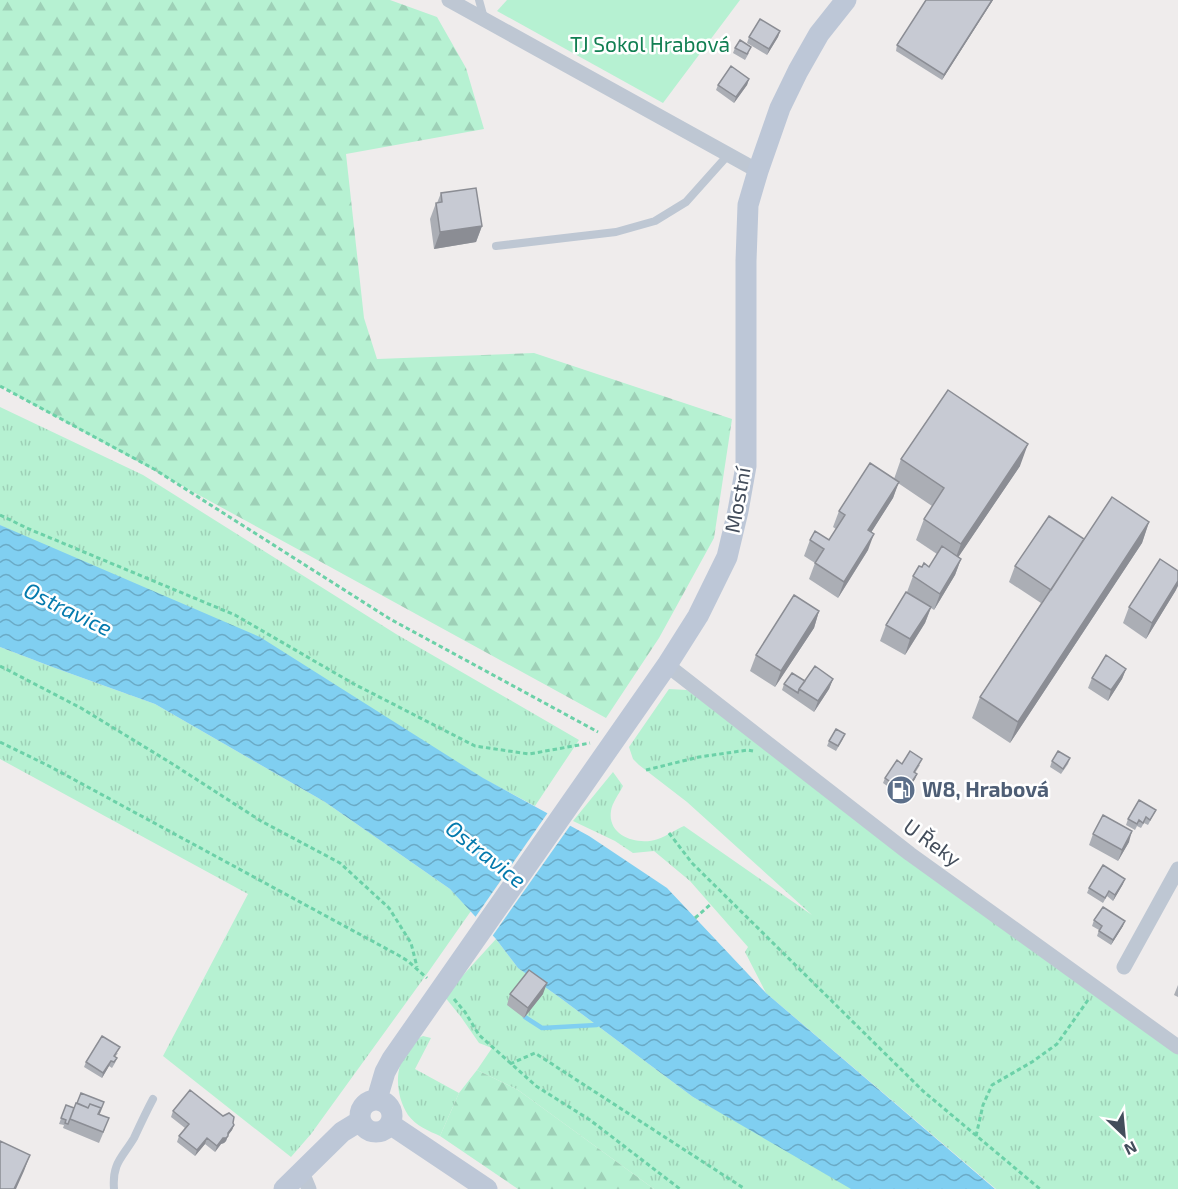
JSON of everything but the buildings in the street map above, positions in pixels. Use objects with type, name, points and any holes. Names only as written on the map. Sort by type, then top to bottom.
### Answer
[{"type":"main road","name":"Mostní","points":[[377,1099],[385,1072],[392,1059],[564,814],[600,744],[667,665],[698,616],[727,557],[746,466],[748,205],[780,108],[819,34],[846,0]]},
{"type":"main road","points":[[377,1099],[385,1101],[391,1109],[392,1116],[390,1124],[383,1131],[373,1132],[366,1129],[359,1115],[363,1106],[377,1099]]},
{"type":"main road","points":[[284,1189],[305,1181],[342,1132],[360,1120]]},
{"type":"main road","points":[[390,1124],[487,1189]]},
{"type":"street","points":[[450,0],[758,171]]},
{"type":"street","name":"U Řeky","points":[[667,665],[910,854],[1178,1047]]},
{"type":"street","points":[[1124,967],[1178,869]]},
{"type":"lane","points":[[479,0],[484,19]]},
{"type":"lane","points":[[496,246],[616,231],[655,221],[686,202],[728,155]]},
{"type":"lane","points":[[114,1189],[113,1176],[117,1163],[153,1099]]},
{"type":"path","points":[[0,386],[154,469],[390,619],[597,732],[600,744],[529,754],[475,746],[354,684],[235,615],[0,515]]},
{"type":"path","points":[[0,666],[81,708],[261,821],[340,863],[389,908],[411,943],[418,970]]},
{"type":"path","points":[[0,742],[59,771],[408,961],[434,985],[452,997],[465,1012],[479,1035],[536,1086],[590,1120],[680,1189]]},
{"type":"path","points":[[646,770],[699,757],[748,750],[783,755]]},
{"type":"path","points":[[669,833],[693,863],[924,1091],[1040,1189]]},
{"type":"path","points":[[695,918],[711,904]]},
{"type":"path","points":[[976,1136],[983,1105],[992,1085],[1032,1062],[1057,1044],[1096,987]]},
{"type":"path","points":[[510,1064],[536,1053],[745,1189]]},
{"type":"green space","points":[[0,0],[390,0],[437,17],[466,68],[484,129],[346,154],[364,318],[377,359],[534,353],[732,419],[714,538],[659,638],[606,718],[0,385]]},
{"type":"green space","name":"TJ Sokol Hrabová","points":[[507,0],[740,0],[663,103],[497,11]]},
{"type":"green space","points":[[0,407],[143,475],[396,634],[579,740],[535,806],[0,525]]},
{"type":"green space","points":[[0,647],[155,704],[325,802],[450,889],[471,911],[311,1134],[291,1157],[163,1056],[248,894],[0,759]]},
{"type":"green space","points":[[669,689],[687,690],[1178,1048],[1178,1189],[996,1189],[766,993],[745,952],[748,947],[690,881],[654,851],[633,853],[615,841],[573,821],[613,772],[623,786],[611,811],[611,820],[619,833],[634,840],[650,841],[684,826],[812,915],[687,802],[633,759],[629,747]]},
{"type":"green space","points":[[496,939],[518,968],[693,1097],[857,1189],[654,1189],[518,1090],[477,1070],[492,1048],[479,1043],[444,996]]},
{"type":"green space","points":[[423,1036],[431,1038],[415,1069],[459,1093],[440,1136],[411,1119],[404,1108],[399,1092],[398,1075],[402,1059],[413,1042]]},
{"type":"green space","points":[[477,1070],[518,1090],[654,1189],[518,1189],[440,1136],[459,1093]]},
{"type":"water","name":"Ostravice","points":[[0,525],[260,637],[483,778],[589,836],[667,888],[766,993],[995,1189],[851,1189],[693,1097],[518,968],[496,939],[450,889],[325,802],[155,704],[0,647]]},
{"type":"pier","points":[[549,811],[572,823],[491,938],[474,919]]},
{"type":"waterway","points":[[525,1017],[542,1028],[597,1025]]},
{"type":"place","name":"W8, Hrabová","points":[[901,790]]}]
